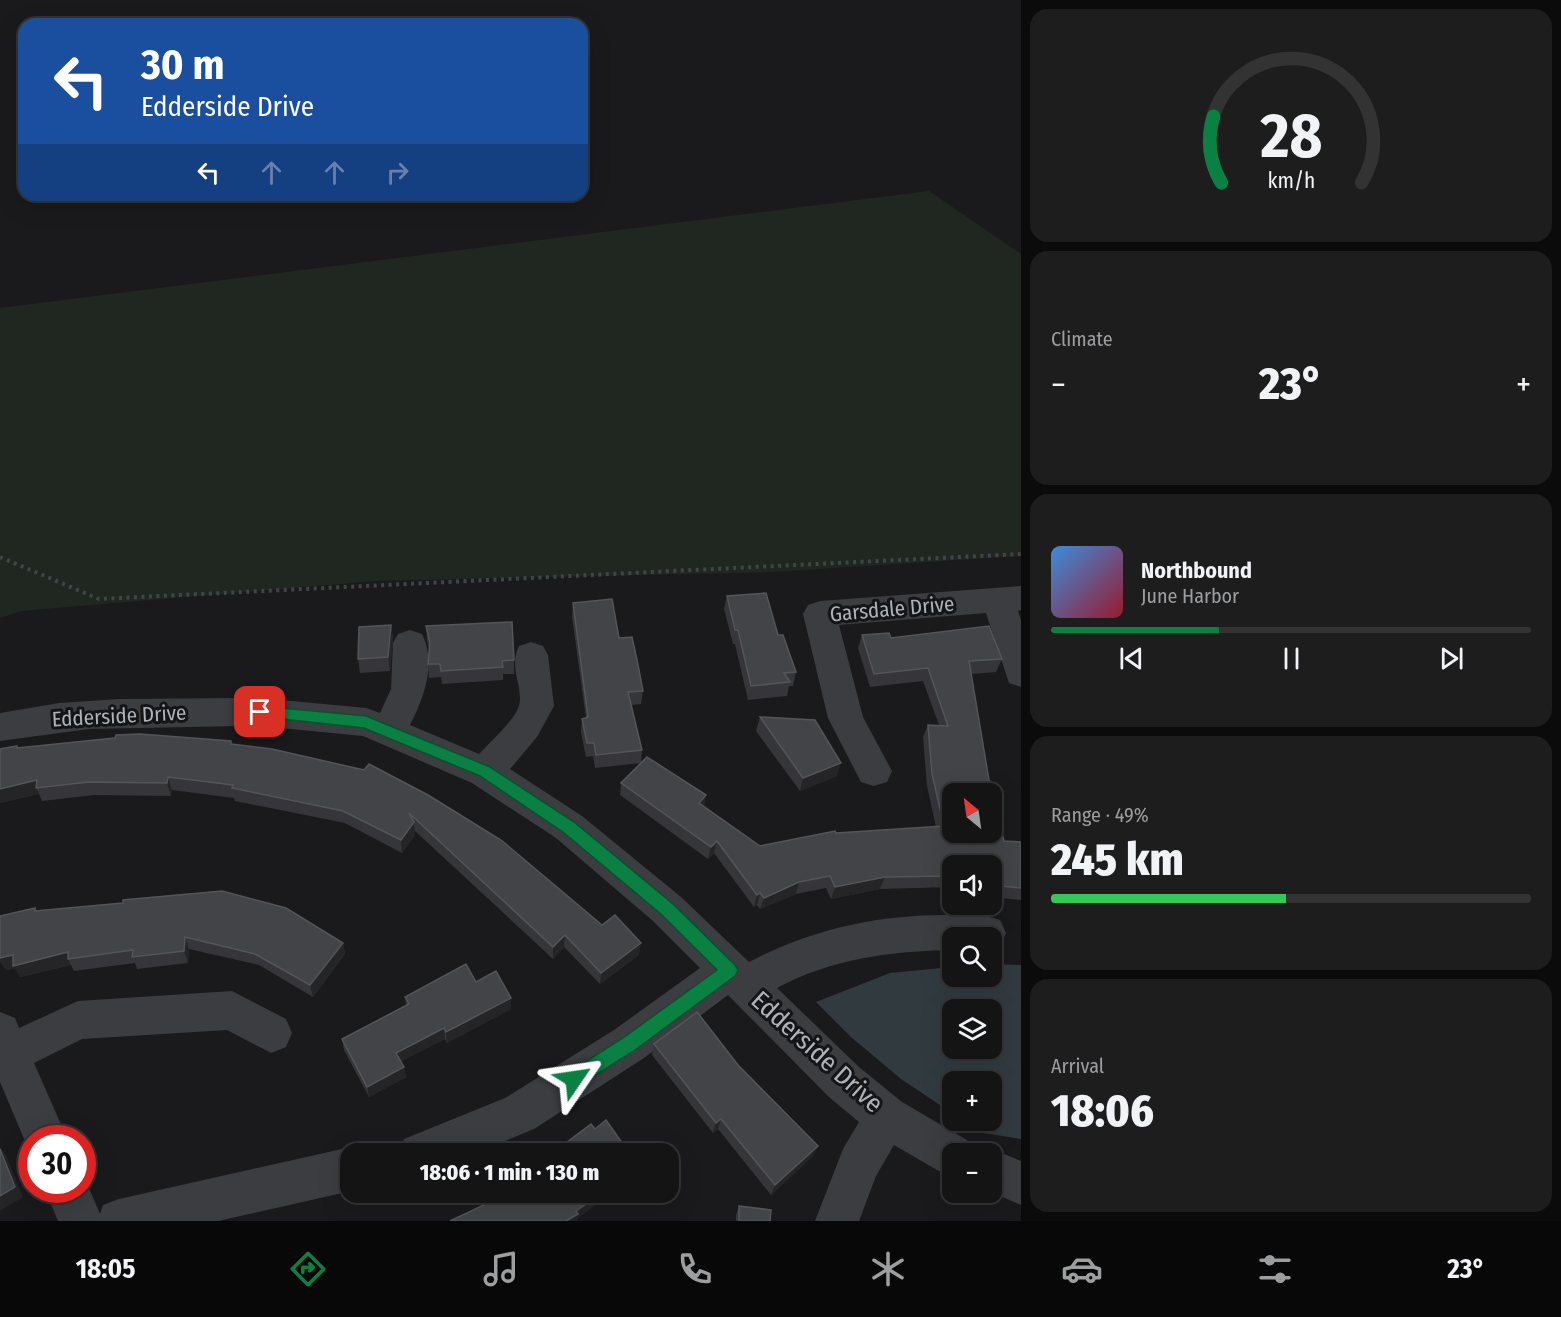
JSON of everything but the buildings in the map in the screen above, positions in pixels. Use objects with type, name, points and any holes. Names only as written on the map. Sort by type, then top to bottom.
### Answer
[{"type":"street","points":[[1010,599],[1021,673]]},
{"type":"street","name":"Garsdale Drive","points":[[874,771],[846,718],[820,614],[1010,599]]},
{"type":"street","points":[[388,730],[406,700],[411,680],[410,643]]},
{"type":"street","points":[[485,772],[525,727],[537,706],[531,655]]},
{"type":"street","name":"Edderside Drive","points":[[0,727],[21,722],[126,711],[250,712],[366,722],[485,772],[578,834],[667,909],[844,1082],[887,1116],[942,1149]]},
{"type":"street","name":"Edderside Drive","points":[[737,978],[837,946],[922,932],[942,932]]},
{"type":"street","points":[[446,1143],[519,1114],[737,978]]},
{"type":"street","points":[[40,1125],[5,1043],[78,1020],[232,1010],[271,1033]]},
{"type":"street","points":[[837,1221],[858,1164],[887,1116]]},
{"type":"street","points":[[119,1221],[340,1171]]},
{"type":"street","points":[[1002,1176],[1021,1183]]},
{"type":"street","points":[[72,1203],[80,1221]]},
{"type":"path","points":[[0,557],[99,599],[1021,554]]},
{"type":"shaded area","points":[[929,191],[1021,254],[1021,556],[771,572],[375,581],[21,611],[0,618],[0,308]]},
{"type":"shaded area","points":[[1002,964],[1021,965],[1021,1139],[980,1131],[1002,1131],[1002,1071],[942,1071],[942,1106],[901,1079],[851,1037],[816,1002],[890,973],[942,968],[942,987],[1002,987]]},
{"type":"route","points":[[260,712],[366,722],[485,772],[569,827],[667,909],[730,970],[629,1044],[574,1079]]}]
